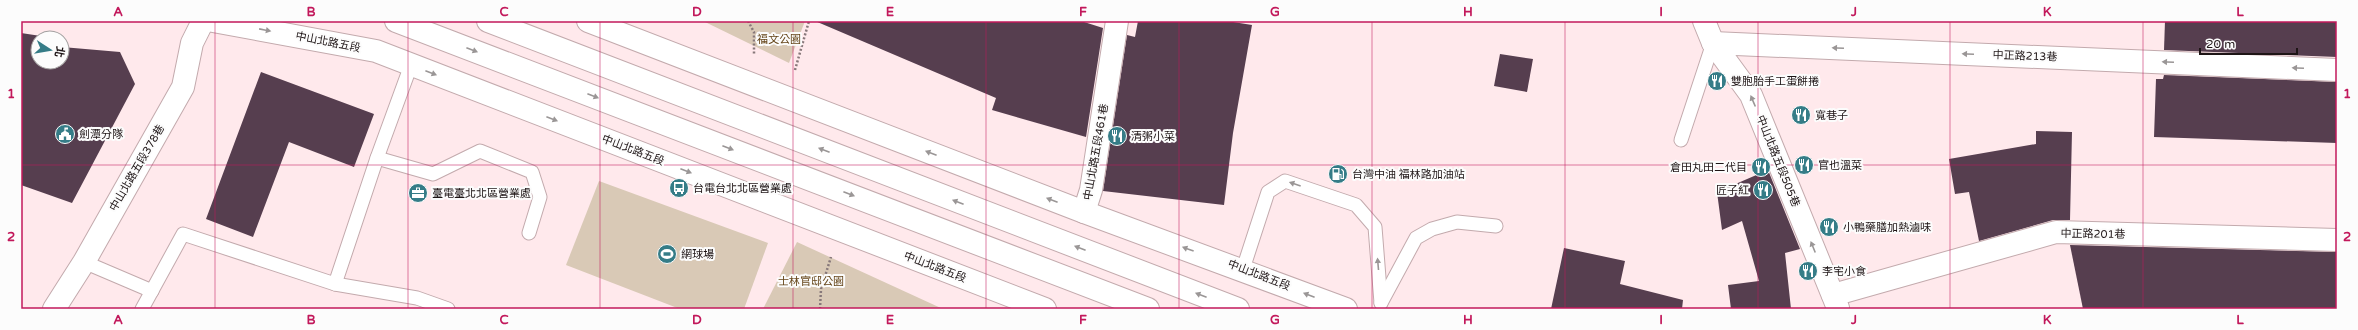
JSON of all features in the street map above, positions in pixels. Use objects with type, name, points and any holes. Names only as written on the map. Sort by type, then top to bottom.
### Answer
[{"type":"main road","name":"中山北路五段378巷","points":[[54,309],[84,262],[183,87],[192,43],[203,21]]},
{"type":"main road","name":"中山北路五段","points":[[213,21],[376,51],[1045,309]]},
{"type":"main road","points":[[396,21],[1148,309]]},
{"type":"main road","points":[[488,21],[1238,309]]},
{"type":"main road","name":"中山北路五段","points":[[588,21],[1084,212],[1243,269],[1340,308]]},
{"type":"main road","name":"中山北路五段461巷","points":[[1084,212],[1091,190],[1117,21]]},
{"type":"main road","name":"中山北路五段505巷","points":[[1704,21],[1714,43],[1751,95],[1835,302]]},
{"type":"main road","name":"中正路213巷","points":[[1714,43],[2337,70]]},
{"type":"main road","name":"中正路201巷","points":[[1835,302],[2056,232],[2337,240]]},
{"type":"lane","points":[[1681,140],[1714,43]]},
{"type":"lane","points":[[335,284],[377,158],[411,65]]},
{"type":"lane","points":[[377,158],[433,174],[480,152],[532,172],[540,197],[529,233]]},
{"type":"lane","points":[[1243,269],[1268,192],[1285,181],[1356,205],[1375,228],[1380,306]]},
{"type":"lane","points":[[1380,306],[1416,238],[1432,229],[1457,222],[1496,226]]},
{"type":"lane","points":[[142,309],[183,234],[335,284],[414,304],[448,309]]},
{"type":"lane","points":[[84,262],[152,291]]},
{"type":"path","points":[[748,21],[754,32],[754,56]]},
{"type":"path","points":[[794,72],[809,21]]},
{"type":"path","points":[[820,309],[821,289],[832,254]]},
{"type":"green space","name":"福文公園","points":[[703,21],[805,21],[789,63]]},
{"type":"green space","name":"網球場","points":[[599,181],[768,243],[744,309],[680,309],[566,265]]},
{"type":"green space","name":"士林官邸公園","points":[[797,242],[943,309],[763,309]]},
{"type":"building","points":[[815,21],[1081,21],[1103,28],[1086,137],[992,110],[996,98]]},
{"type":"building","points":[[1138,21],[1227,21],[1252,25],[1233,133],[1224,205],[1103,191],[1127,35],[1135,37]]},
{"type":"building","points":[[2165,21],[2337,21],[2337,57],[2164,50]]},
{"type":"building","name":"劍潭分隊","points":[[21,33],[30,34],[30,70],[70,70],[70,48],[120,52],[135,84],[72,203],[21,185]]},
{"type":"building","points":[[1500,54],[1533,59],[1527,92],[1494,86]]},
{"type":"building","points":[[261,72],[374,114],[354,167],[289,142],[253,237],[206,219]]},
{"type":"building","points":[[2164,75],[2337,82],[2337,143],[2154,137],[2156,79],[2163,79]]},
{"type":"building","points":[[2036,131],[2072,132],[2070,220],[2053,220],[1979,241],[1969,192],[1955,194],[1949,159],[2036,144]]},
{"type":"building","points":[[1768,170],[1800,249],[1785,253],[1791,309],[1731,309],[1728,285],[1759,281],[1742,221],[1722,230],[1717,192]]},
{"type":"building","points":[[2070,245],[2337,252],[2337,309],[2083,309]]},
{"type":"building","points":[[1564,248],[1625,261],[1620,284],[1683,300],[1682,309],[1551,309]]},
{"type":"place","name":"雙胞胎手工蛋餅捲","points":[[1717,81]]},
{"type":"place","name":"寬巷子","points":[[1801,115]]},
{"type":"place","name":"劍潭分隊","points":[[65,134]]},
{"type":"place","name":"清粥小菜","points":[[1117,136]]},
{"type":"place","name":"官也溫菜","points":[[1804,165]]},
{"type":"place","name":"倉田丸田二代目","points":[[1761,167]]},
{"type":"place","name":"台灣中油 福林路加油站","points":[[1338,174]]},
{"type":"place","name":"台電台北北區營業處","points":[[679,188]]},
{"type":"place","name":"匠子紅","points":[[1763,190]]},
{"type":"place","name":"臺電臺北北區營業處","points":[[418,193]]},
{"type":"place","name":"小鴨藥膳加熱滷味","points":[[1829,227]]},
{"type":"place","name":"網球場","points":[[667,254]]},
{"type":"place","name":"李宅小食","points":[[1808,271]]}]
